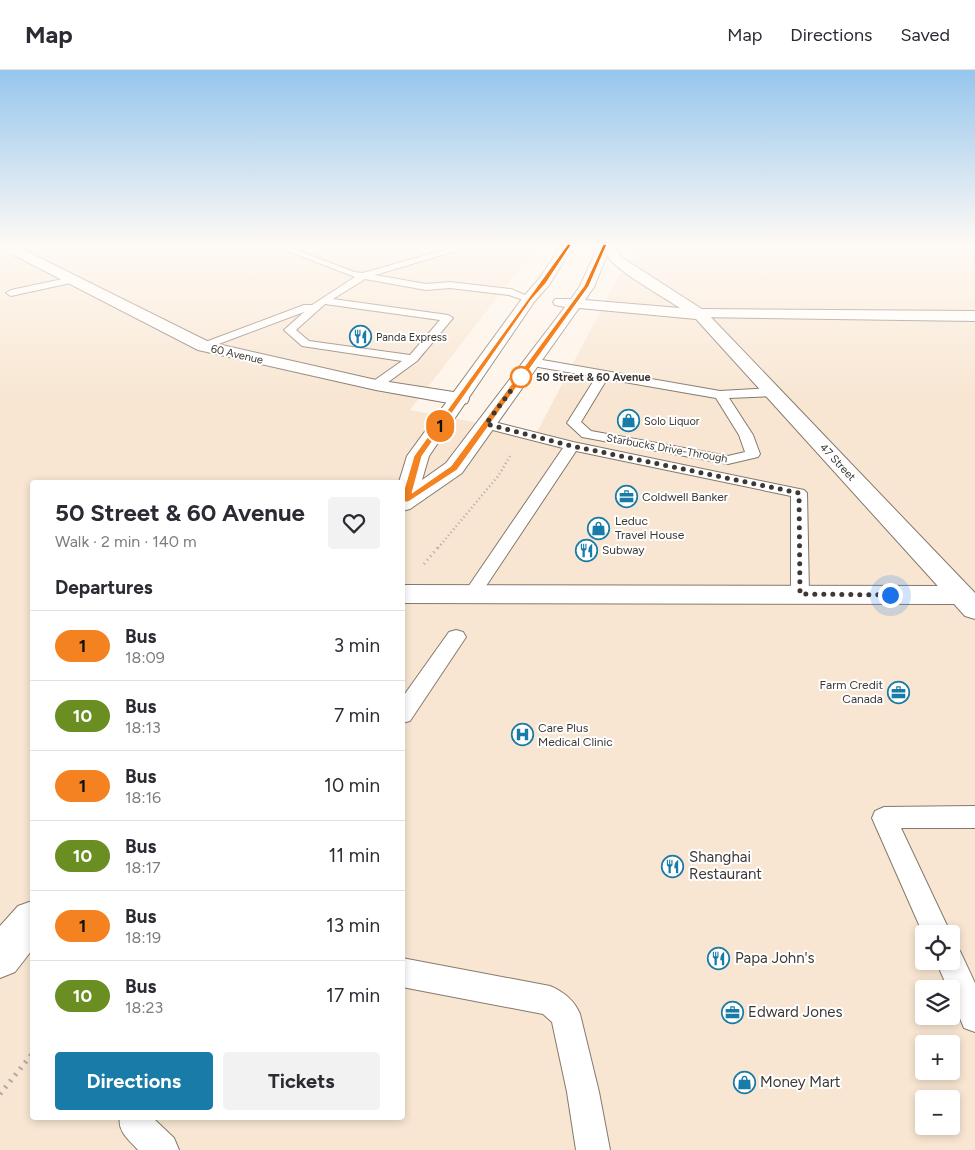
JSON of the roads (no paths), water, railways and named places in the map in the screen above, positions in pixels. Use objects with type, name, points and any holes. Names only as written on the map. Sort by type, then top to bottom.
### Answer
[{"type":"street","name":"60 Avenue","points":[[103,295],[204,346],[376,385],[460,399]]},
{"type":"street","points":[[405,499],[418,456],[532,295]]},
{"type":"street","points":[[405,501],[454,468],[580,295]]},
{"type":"street","name":"47 Street","points":[[671,295],[700,314],[968,602]]},
{"type":"street","points":[[529,299],[700,314],[975,316]]},
{"type":"street","points":[[405,594],[800,594],[968,602]]},
{"type":"street","points":[[0,956],[30,922]]},
{"type":"lane","points":[[332,295],[289,330],[306,344],[412,359]]},
{"type":"lane","points":[[445,295],[503,302],[529,299]]},
{"type":"lane","points":[[204,346],[323,301],[448,318],[412,359],[376,385]]},
{"type":"lane","points":[[531,362],[720,395],[773,392]]},
{"type":"lane","name":"Starbucks Drive-Through","points":[[603,375],[574,422],[587,434],[728,460],[753,454],[746,434],[720,395]]},
{"type":"lane","points":[[486,424],[572,446],[799,493],[800,594]]},
{"type":"lane","points":[[472,594],[572,446]]},
{"type":"lane","points":[[405,711],[456,637]]},
{"type":"lane","points":[[933,925],[884,818],[975,817]]},
{"type":"lane","points":[[954,970],[975,1017]]},
{"type":"lane","points":[[405,973],[550,1001],[565,1014],[583,1092],[592,1150]]},
{"type":"lane","points":[[136,1120],[136,1123],[162,1150]]},
{"type":"place","name":"Panda Express","points":[[360,337]]},
{"type":"place","name":"50 Street & 60 Avenue","points":[[521,377]]},
{"type":"place","name":"Solo Liquor","points":[[628,421]]},
{"type":"place","name":"Coldwell Banker","points":[[626,497]]},
{"type":"place","name":"Leduc Travel House","points":[[599,528]]},
{"type":"place","name":"Subway","points":[[586,550]]},
{"type":"place","name":"Farm Credit Canada","points":[[899,692]]},
{"type":"place","name":"Care Plus Medical Clinic","points":[[522,735]]},
{"type":"place","name":"Shanghai Restaurant","points":[[673,866]]},
{"type":"place","name":"Papa John's","points":[[719,958]]},
{"type":"place","name":"Edward Jones","points":[[732,1012]]},
{"type":"place","name":"Money Mart","points":[[744,1082]]}]
